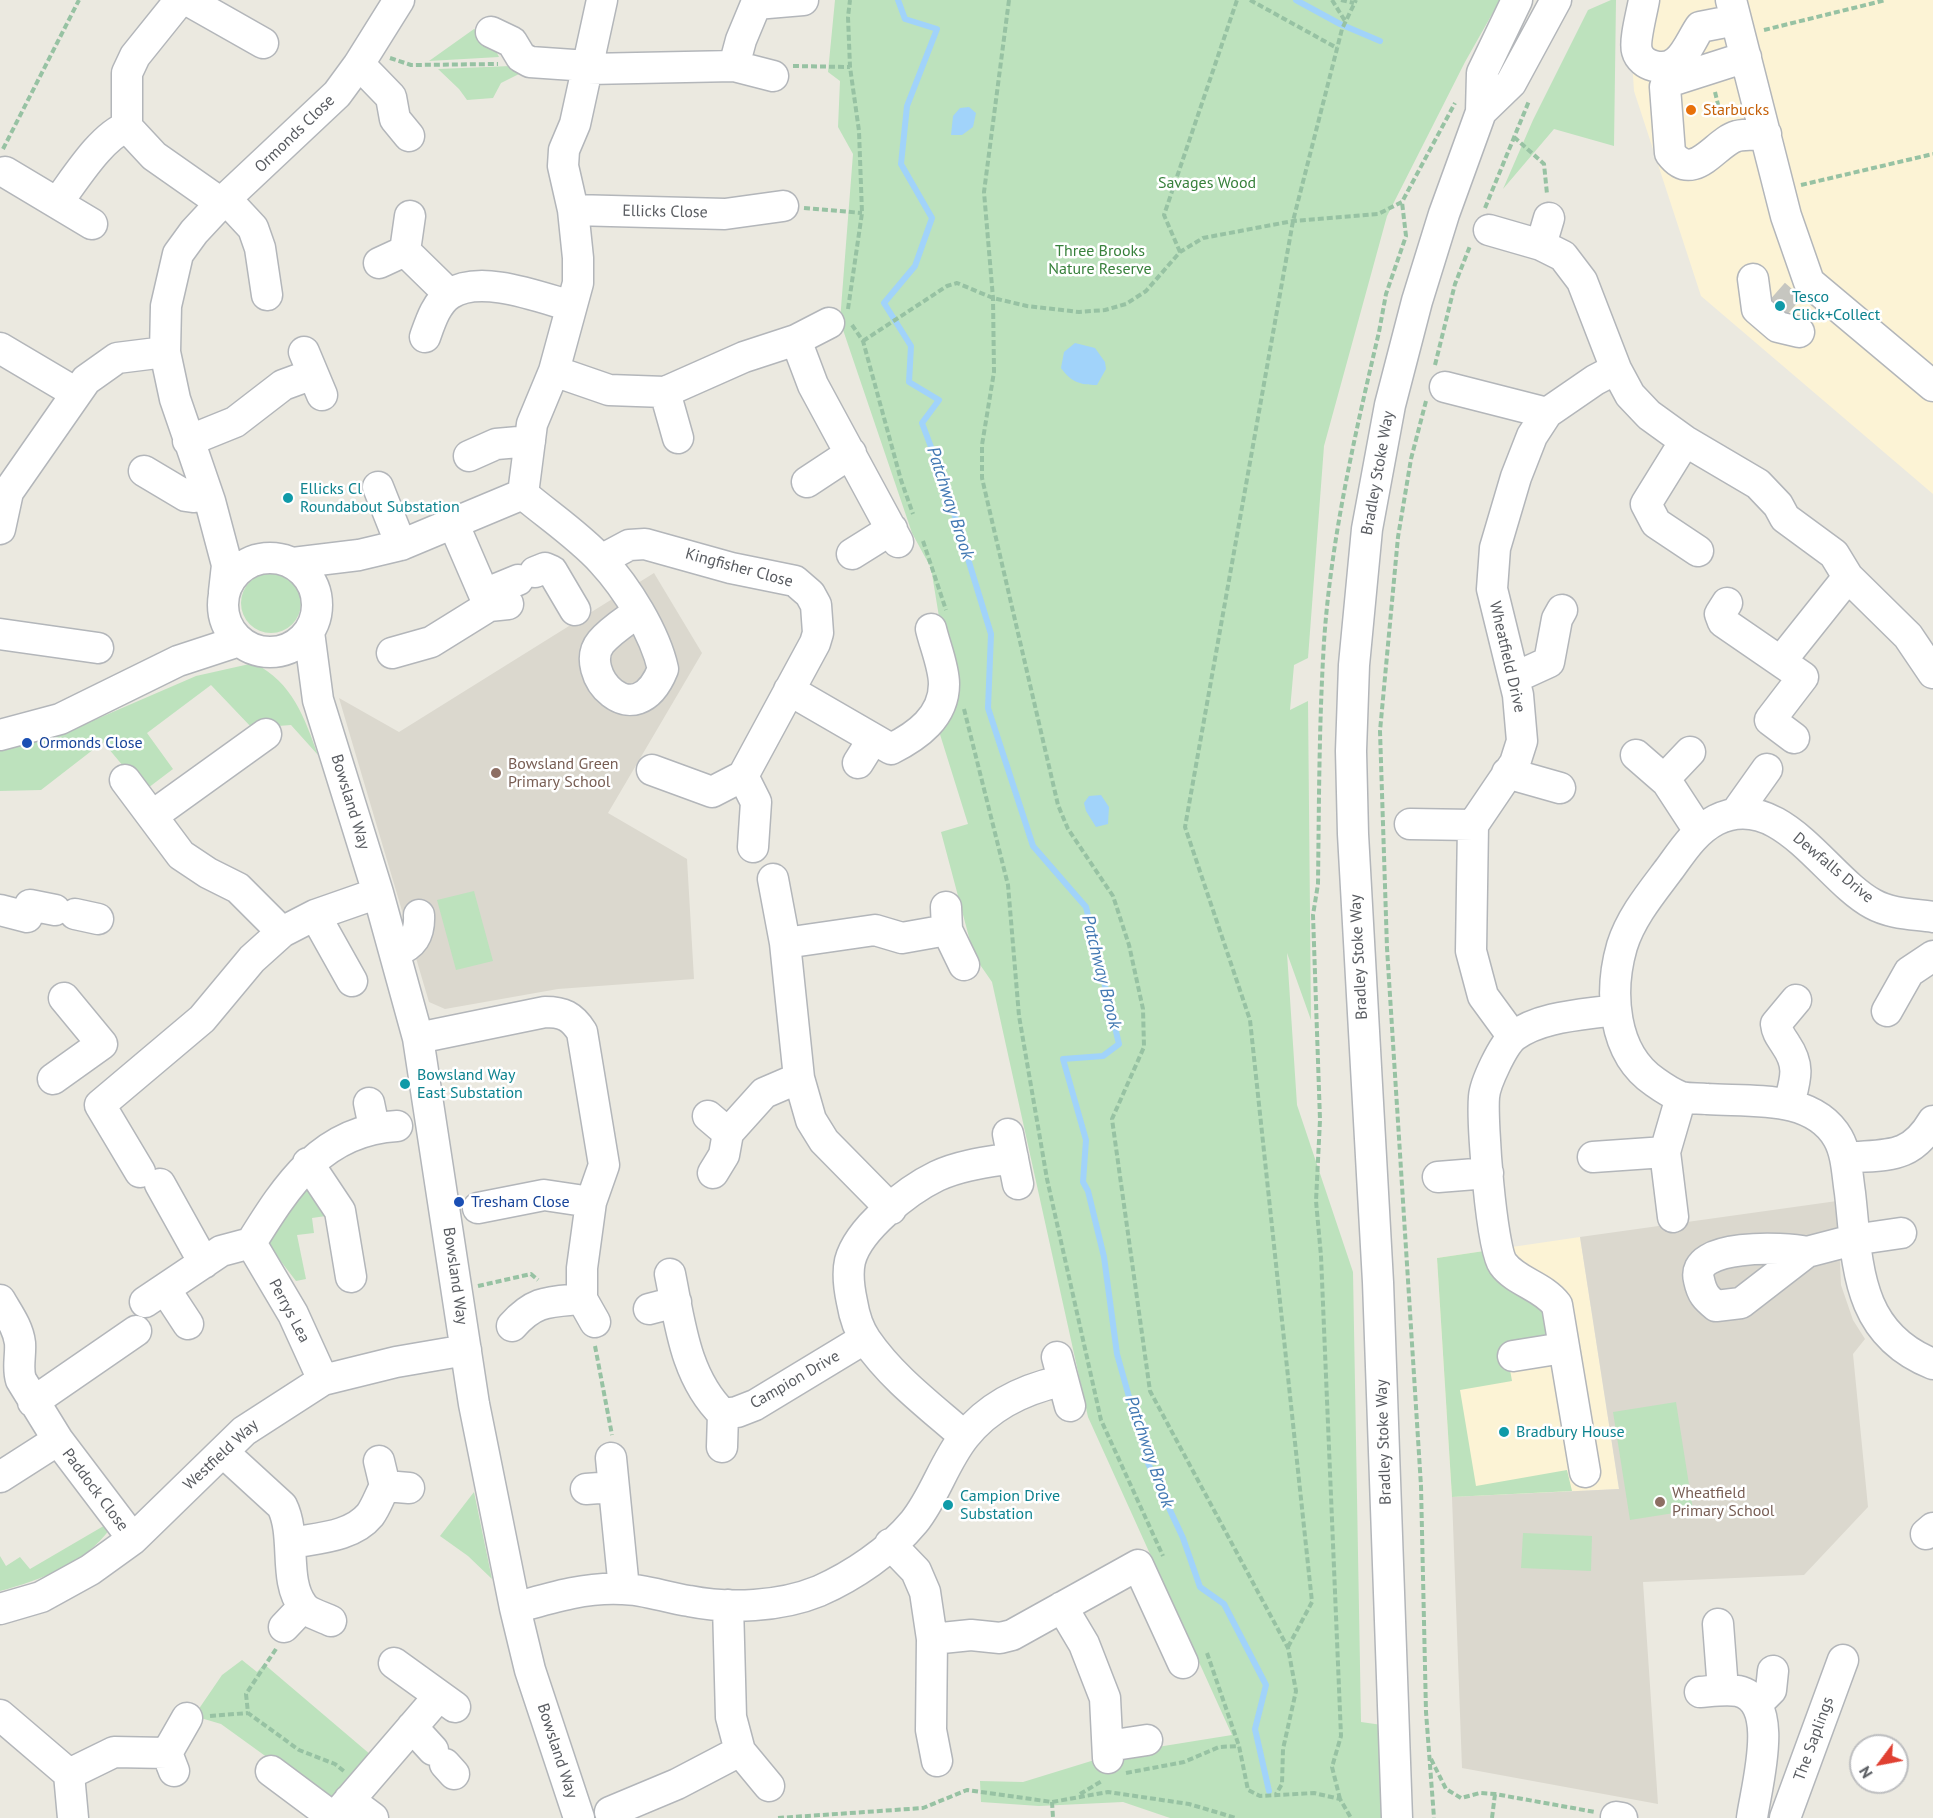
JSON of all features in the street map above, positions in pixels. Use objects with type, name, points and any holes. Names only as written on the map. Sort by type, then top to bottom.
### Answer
[{"type":"street","points":[[180,0],[135,56],[127,73],[127,127],[154,156],[224,201],[253,228],[260,248],[267,295]]},
{"type":"street","points":[[187,0],[262,43]]},
{"type":"street","name":"Ormonds Close","points":[[224,601],[227,565],[208,497],[175,399],[165,352],[166,306],[178,254],[194,232],[224,201],[337,94],[365,56],[399,0]]},
{"type":"street","points":[[523,494],[532,424],[554,371],[578,283],[573,210],[563,166],[564,150],[575,124],[602,0]]},
{"type":"street","points":[[738,53],[756,4],[803,0]]},
{"type":"street","name":"Bradley Stoke Way","points":[[1397,1818],[1379,1305],[1353,834],[1351,751],[1354,665],[1367,529],[1390,405],[1440,225],[1469,107],[1482,73],[1517,0]]},
{"type":"street","name":"Bradley Stoke Way","points":[[1469,107],[1511,83],[1556,0]]},
{"type":"street","points":[[1644,0],[1636,50],[1641,60],[1650,66],[1664,66],[1676,62],[1700,27],[1734,10],[1786,216],[1809,282],[1933,387]]},
{"type":"street","points":[[491,32],[512,42],[521,57],[530,62],[588,68],[738,53],[773,76]]},
{"type":"street","points":[[365,56],[391,97],[395,119],[409,136]]},
{"type":"street","points":[[1746,57],[1671,81],[1665,87],[1670,153],[1676,160],[1685,164],[1695,163],[1736,136],[1766,134]]},
{"type":"street","points":[[57,203],[96,152],[119,130],[127,127]]},
{"type":"street","points":[[3,164],[57,203],[92,224]]},
{"type":"street","name":"Ellicks Close","points":[[573,210],[767,216]]},
{"type":"street","points":[[410,216],[392,257],[449,294]]},
{"type":"street","points":[[1481,229],[1545,232],[1574,267],[1616,369],[1630,395],[1649,415],[1685,441],[1758,484],[1778,505],[1785,518],[1834,554],[1848,576],[1908,636],[1933,673]]},
{"type":"street","points":[[425,337],[433,315],[449,294],[467,286],[494,286],[571,306]]},
{"type":"street","points":[[1777,298],[1796,312],[1818,315],[1842,311]]},
{"type":"street","points":[[554,371],[609,390],[665,392],[744,357],[796,340],[829,323]]},
{"type":"street","points":[[796,340],[813,385],[851,453],[907,532],[852,554]]},
{"type":"street","points":[[0,348],[76,393]]},
{"type":"street","points":[[1,517],[8,492],[86,380],[117,358],[165,352]]},
{"type":"street","name":"Wheatfield Drive","points":[[1473,825],[1477,815],[1515,763],[1522,741],[1522,718],[1515,678],[1492,589],[1495,548],[1520,466],[1532,436],[1547,413],[1594,380],[1616,369]]},
{"type":"street","points":[[188,441],[235,422],[283,385],[313,374]]},
{"type":"street","points":[[1434,387],[1547,413]]},
{"type":"street","points":[[665,392],[678,438]]},
{"type":"street","points":[[469,456],[496,444],[530,441]]},
{"type":"street","points":[[1685,441],[1646,504],[1656,523],[1698,551]]},
{"type":"street","points":[[807,482],[851,453]]},
{"type":"street","points":[[144,471],[186,496],[208,497]]},
{"type":"street","points":[[378,487],[401,545]]},
{"type":"street","points":[[178,661],[224,601],[230,579],[239,568],[279,560],[359,555],[401,545],[454,525],[523,494]]},
{"type":"street","points":[[523,494],[601,560],[631,602]]},
{"type":"street","name":"Ormonds Close","points":[[208,497],[242,540],[279,560]]},
{"type":"street","points":[[454,525],[507,591]]},
{"type":"street","name":"Kingfisher Close","points":[[601,560],[629,545],[645,544],[731,568],[795,581],[810,594],[816,605],[818,633],[789,690],[749,789],[753,846]]},
{"type":"street","points":[[315,589],[359,555]]},
{"type":"street","points":[[224,601],[231,632],[239,641],[253,649],[268,652],[283,650],[297,644],[309,632],[316,611],[315,589],[310,579],[279,560]]},
{"type":"street","points":[[392,653],[431,642],[545,568],[552,571],[575,610]]},
{"type":"street","points":[[1794,738],[1770,720],[1792,669],[1848,576]]},
{"type":"street","points":[[1727,603],[1720,614],[1723,622],[1792,669]]},
{"type":"street","points":[[1515,678],[1549,662],[1557,619],[1562,610]]},
{"type":"street","points":[[789,690],[874,750],[925,729],[936,712],[944,684],[940,625]]},
{"type":"street","name":"Bowsland Way","points":[[309,632],[318,700],[378,893],[418,1038],[475,1410],[515,1608],[530,1670],[579,1818]]},
{"type":"street","points":[[0,634],[98,648]]},
{"type":"street","points":[[0,735],[60,719],[178,661],[239,641]]},
{"type":"street","name":"Bowsland Way","points":[[283,650],[318,700]]},
{"type":"street","points":[[152,816],[266,734]]},
{"type":"street","points":[[1671,790],[1671,772],[1690,752]]},
{"type":"street","points":[[1636,755],[1671,790],[1699,831]]},
{"type":"street","points":[[1767,769],[1735,814],[1717,820],[1699,831],[1645,901],[1622,946],[1615,1010],[1622,1038],[1634,1061],[1653,1081],[1681,1097],[1789,1104],[1812,1112],[1828,1124],[1838,1138],[1846,1158],[1853,1239],[1859,1275],[1870,1309],[1882,1331],[1913,1356],[1933,1364]]},
{"type":"street","points":[[652,770],[712,792],[749,789]]},
{"type":"street","points":[[1507,774],[1560,788]]},
{"type":"street","points":[[125,780],[181,855],[208,873],[238,888],[282,932]]},
{"type":"street","name":"Dewfalls Drive","points":[[1735,814],[1758,816],[1795,836],[1873,904],[1893,911],[1933,917]]},
{"type":"street","points":[[1410,824],[1473,825],[1471,951],[1483,996],[1513,1037]]},
{"type":"street","points":[[773,879],[784,932],[799,1078],[811,1120],[817,1132],[891,1209]]},
{"type":"street","points":[[204,1263],[100,1105],[202,1019],[252,959],[282,932],[315,915],[378,893]]},
{"type":"street","points":[[315,915],[352,981]]},
{"type":"street","points":[[395,952],[412,942],[420,931],[419,915]]},
{"type":"street","points":[[784,932],[875,930],[902,938],[946,918],[964,965]]},
{"type":"street","points":[[1887,1011],[1909,972],[1933,956]]},
{"type":"street","points":[[64,998],[130,1081]]},
{"type":"street","points":[[1789,1104],[1798,1069],[1788,1046],[1777,1032],[1776,1024],[1795,999]]},
{"type":"street","points":[[1585,1472],[1557,1305],[1551,1296],[1505,1266],[1497,1249],[1488,1173],[1484,1095],[1495,1066],[1513,1037],[1550,1020],[1615,1010]]},
{"type":"street","points":[[418,1038],[545,1012],[562,1012],[575,1020],[582,1032],[604,1165],[591,1202],[585,1236],[591,1319],[544,1303],[526,1310],[512,1326]]},
{"type":"street","points":[[53,1079],[102,1044]]},
{"type":"street","points":[[713,1173],[724,1155],[718,1125],[764,1092],[799,1078]]},
{"type":"street","points":[[1673,1217],[1665,1152],[1681,1097]]},
{"type":"street","points":[[188,1324],[155,1295],[221,1251],[251,1243],[284,1190],[308,1163],[380,1118]]},
{"type":"street","points":[[1846,1158],[1903,1152],[1929,1136]]},
{"type":"street","points":[[1593,1156],[1665,1152]]},
{"type":"street","points":[[964,1436],[894,1374],[864,1339],[853,1310],[848,1284],[850,1260],[860,1239],[912,1191],[937,1176],[965,1167],[1013,1159]]},
{"type":"street","points":[[308,1163],[340,1211],[351,1277]]},
{"type":"street","points":[[1438,1176],[1488,1173]]},
{"type":"street","points":[[478,1208],[544,1195],[591,1202]]},
{"type":"street","points":[[1807,1251],[1853,1239],[1901,1233]]},
{"type":"street","name":"Perrys Lea","points":[[251,1243],[293,1314],[323,1380]]},
{"type":"street","points":[[665,1295],[689,1360],[704,1392],[723,1414],[722,1447]]},
{"type":"street","name":"Paddock Close","points":[[0,1300],[15,1326],[20,1343],[9,1370],[58,1440],[133,1539]]},
{"type":"street","points":[[33,1402],[136,1331]]},
{"type":"street","name":"Campion Drive","points":[[723,1414],[737,1412],[755,1405],[864,1339]]},
{"type":"street","points":[[1513,1356],[1563,1348]]},
{"type":"street","name":"Westfield Way","points":[[0,1609],[41,1597],[90,1570],[133,1539],[223,1452],[268,1414],[323,1380],[396,1362],[466,1350]]},
{"type":"street","points":[[515,1608],[589,1589],[624,1589],[691,1602],[728,1605],[760,1604],[818,1591],[865,1564],[915,1521],[964,1436],[986,1415],[1022,1392],[1063,1381]]},
{"type":"street","name":"Paddock Close","points":[[0,1477],[58,1440]]},
{"type":"street","points":[[223,1452],[282,1506],[287,1515],[292,1544],[294,1617],[331,1621]]},
{"type":"street","points":[[292,1544],[345,1532],[359,1526],[370,1514],[391,1478]]},
{"type":"street","points":[[603,1478],[624,1589]]},
{"type":"street","points":[[890,1544],[916,1571],[925,1592],[932,1639],[920,1733],[937,1761]]},
{"type":"street","points":[[932,1639],[971,1635],[1000,1638],[1012,1635],[1138,1565],[1195,1657]]},
{"type":"street","points":[[728,1605],[731,1717],[740,1751],[769,1786]]},
{"type":"street","points":[[1062,1606],[1098,1674],[1105,1698],[1112,1764],[1147,1740]]},
{"type":"street","points":[[1718,1624],[1712,1691],[1740,1692],[1758,1704],[1765,1729],[1752,1818]]},
{"type":"street","name":"The Saplings","points":[[1785,1818],[1843,1660]]},
{"type":"street","points":[[345,1805],[412,1727],[448,1702],[394,1663]]},
{"type":"street","points":[[1758,1704],[1770,1690],[1773,1671]]},
{"type":"street","points":[[0,1715],[69,1774],[73,1818]]},
{"type":"street","points":[[69,1774],[114,1752],[170,1762],[187,1718]]},
{"type":"street","points":[[412,1727],[444,1763]]},
{"type":"street","points":[[608,1806],[677,1784],[740,1751]]},
{"type":"street","points":[[271,1771],[373,1818]]},
{"type":"path","points":[[3,164],[79,0]]},
{"type":"path","points":[[850,0],[848,17],[850,67],[860,130],[862,213],[848,315],[863,341],[901,480],[907,532],[944,599],[940,625]]},
{"type":"path","points":[[1010,0],[984,192],[993,298],[994,372],[982,445],[982,478],[1058,805],[1068,829],[1113,896],[1129,945],[1143,1010],[1144,1047],[1112,1119],[1150,1391],[1288,1648],[1296,1691],[1283,1749],[1282,1784],[1276,1794]]},
{"type":"path","points":[[1180,252],[1164,215],[1237,0]]},
{"type":"path","points":[[1250,0],[1337,48]]},
{"type":"path","points":[[1332,0],[1345,21]]},
{"type":"path","points":[[1288,1648],[1312,1602],[1250,1020],[1185,827],[1293,221],[1342,29],[1355,2],[1341,0]]},
{"type":"path","points":[[365,56],[411,65],[503,64]]},
{"type":"path","points":[[773,76],[782,66],[850,67]]},
{"type":"path","points":[[863,341],[918,308],[947,286],[957,283],[993,298],[1059,309],[1105,310],[1125,304],[1146,291],[1180,252],[1203,238],[1293,221],[1378,214],[1402,202],[1469,107]]},
{"type":"path","points":[[1434,1818],[1426,1712],[1420,1474],[1387,948],[1380,731],[1398,537],[1411,459],[1434,387],[1455,284],[1481,229],[1513,139],[1544,164],[1545,232]]},
{"type":"path","points":[[1779,190],[1933,154]]},
{"type":"path","points":[[1351,1818],[1340,1799],[1332,1767],[1341,1736],[1322,1268],[1316,1201],[1320,1120],[1313,915],[1318,884],[1324,641],[1337,542],[1356,430],[1379,332],[1380,316],[1406,236],[1402,202]]},
{"type":"path","points":[[767,216],[862,213]]},
{"type":"path","points":[[962,700],[1008,885],[1018,1016],[1047,1179],[1101,1420],[1168,1566]]},
{"type":"path","points":[[457,1289],[531,1274],[537,1277],[544,1303]]},
{"type":"path","points":[[591,1319],[594,1350],[615,1452],[603,1478]]},
{"type":"path","points":[[248,1713],[246,1694],[281,1642],[294,1617]]},
{"type":"path","points":[[1195,1657],[1239,1746],[1248,1790],[1260,1796],[1314,1793],[1340,1799]]},
{"type":"path","points":[[187,1718],[248,1713],[299,1750],[327,1763],[345,1805]]},
{"type":"path","points":[[1076,1796],[1112,1764],[1184,1762],[1219,1747],[1239,1746]]},
{"type":"path","points":[[1430,1757],[1446,1789],[1461,1798],[1495,1794],[1619,1817]]},
{"type":"path","points":[[778,1818],[923,1808],[967,1790],[1052,1802],[1108,1792],[1189,1804],[1236,1818]]},
{"type":"path","points":[[1492,1818],[1495,1794]]},
{"type":"path","points":[[1052,1802],[1053,1818]]},
{"type":"shaded area","points":[[1628,0],[1933,0],[1933,494],[1701,296],[1634,91]]},
{"type":"shaded area","name":"Bowsland Green Primary School","points":[[654,573],[702,653],[608,813],[687,859],[694,979],[558,989],[445,1009],[429,1002],[339,698],[399,732]]},
{"type":"shaded area","name":"Wheatfield Primary School","points":[[1837,1201],[1841,1285],[1853,1320],[1865,1339],[1853,1354],[1868,1507],[1804,1575],[1643,1582],[1658,1804],[1462,1768],[1452,1497],[1619,1489],[1580,1237]]},
{"type":"shaded area","points":[[1580,1237],[1619,1489],[1452,1497],[1437,1258]]},
{"type":"green space","name":"Three Brooks Nature Reserve","points":[[835,0],[1500,0],[1465,62],[1387,216],[1324,446],[1308,658],[1294,665],[1290,710],[1308,701],[1311,1020],[1287,953],[1297,1105],[1353,1272],[1361,1722],[1382,1725],[1383,1818],[1170,1818],[1123,1802],[1039,1806],[981,1802],[980,1781],[1023,1782],[1114,1754],[1232,1735],[1088,1417],[992,982],[974,956],[941,832],[968,824],[938,728],[951,690],[931,568],[912,533],[840,321],[853,154],[838,127],[840,81],[828,72]]},
{"type":"green space","points":[[1616,0],[1614,146],[1554,129],[1503,189],[1533,120],[1588,10]]},
{"type":"green space","points":[[474,29],[488,35],[499,57],[429,61]]},
{"type":"green space","points":[[511,66],[519,74],[501,83],[493,98],[467,100],[438,69]]},
{"type":"green space","points":[[271,573],[292,582],[301,603],[292,624],[271,633],[250,624],[241,603],[250,582]]},
{"type":"green space","points":[[254,663],[278,680],[288,691],[302,714],[318,755],[291,725],[252,728],[211,685],[147,733],[173,769],[144,791],[103,742],[41,790],[0,791],[0,751],[55,737],[196,676]]},
{"type":"green space","points":[[474,891],[493,961],[456,970],[437,900]]},
{"type":"green space","points":[[305,1176],[326,1216],[312,1218],[314,1233],[297,1235],[306,1279],[296,1281],[269,1246],[266,1236]]},
{"type":"green space","points":[[1491,1250],[1544,1307],[1548,1331],[1543,1340],[1506,1347],[1512,1381],[1460,1390],[1476,1486],[1567,1470],[1572,1491],[1452,1497],[1437,1258]]},
{"type":"green space","points":[[1676,1402],[1693,1510],[1630,1520],[1613,1412]]},
{"type":"green space","points":[[474,1492],[492,1579],[468,1556],[440,1536]]},
{"type":"green space","points":[[107,1524],[110,1529],[88,1552],[75,1561],[31,1582],[0,1591],[0,1556],[6,1566],[20,1557],[30,1569]]},
{"type":"green space","points":[[1523,1533],[1592,1536],[1591,1571],[1521,1568]]},
{"type":"green space","points":[[242,1660],[257,1672],[264,1664],[371,1755],[329,1802],[221,1724],[194,1716],[222,1675]]},
{"type":"water","points":[[969,107],[976,113],[973,127],[962,135],[951,135],[953,116],[960,108]]},
{"type":"water","points":[[1075,343],[1095,348],[1105,362],[1106,369],[1097,385],[1076,382],[1068,377],[1061,368],[1064,352]]},
{"type":"water","points":[[1101,795],[1109,807],[1108,824],[1096,827],[1084,803],[1089,796]]},
{"type":"waterway","name":"Patchway Brook","points":[[898,0],[905,19],[937,29],[907,106],[901,164],[932,218],[915,266],[884,303],[911,346],[909,382],[939,400],[922,423],[946,487],[991,634],[988,708],[1033,846],[1086,907],[1119,1044],[1103,1056],[1063,1059],[1086,1140],[1083,1182],[1088,1191],[1104,1257],[1117,1354],[1147,1461],[1183,1538],[1200,1587],[1224,1604],[1266,1685],[1255,1729],[1269,1791]]},
{"type":"waterway","points":[[1296,0],[1340,24],[1380,41]]},
{"type":"tunnel","points":[[1775,294],[1792,309]]},
{"type":"place","name":"Starbucks","points":[[1691,110]]},
{"type":"place","name":"Tesco Click+Collect","points":[[1780,306]]},
{"type":"place","name":"Ellicks Cl Roundabout Substation","points":[[288,498]]},
{"type":"place","name":"Ormonds Close","points":[[27,743]]},
{"type":"place","name":"Bowsland Green Primary School","points":[[496,773]]},
{"type":"place","name":"Bowsland Way East Substation","points":[[405,1084]]},
{"type":"place","name":"Tresham Close","points":[[459,1202]]},
{"type":"place","name":"Bradbury House","points":[[1504,1432]]},
{"type":"place","name":"Wheatfield Primary School","points":[[1660,1502]]},
{"type":"place","name":"Campion Drive Substation","points":[[948,1505]]},
{"type":"park label","name":"Savages Wood","points":[[1207,183]]}]
